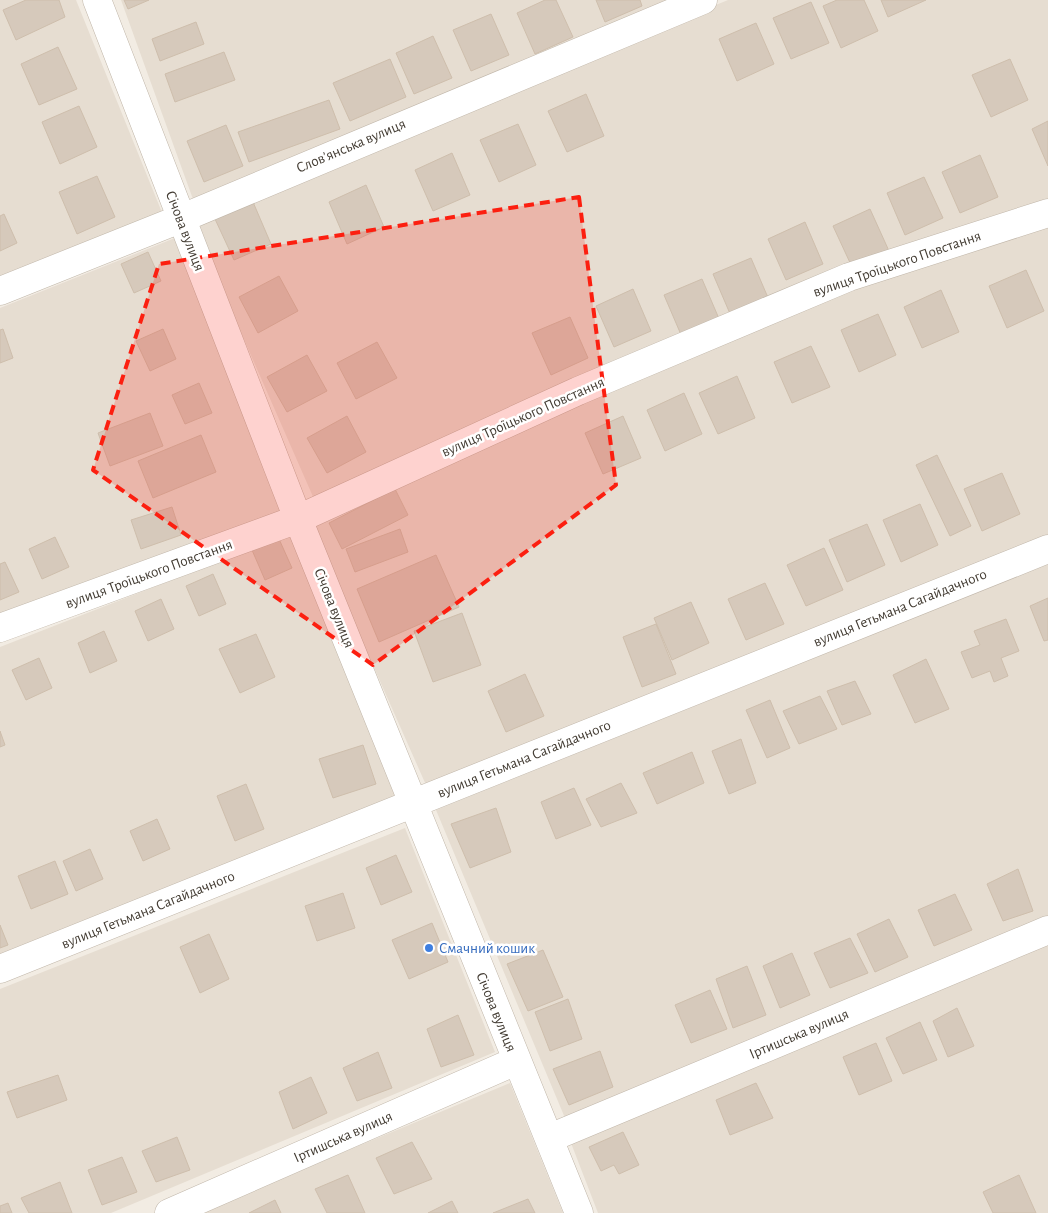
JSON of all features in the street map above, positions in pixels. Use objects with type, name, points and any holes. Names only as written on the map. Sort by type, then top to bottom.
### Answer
[{"type":"street","name":"Січова вулиця","points":[[97,0],[180,219],[298,519],[579,1213]]},
{"type":"street","name":"Словʼянська вулиця","points":[[0,291],[180,219],[703,0]]},
{"type":"street","name":"вулиця Троїцького Повстання","points":[[0,628],[298,519],[578,392],[849,277],[1048,214]]},
{"type":"street","name":"вулиця Гетьмана Сагайдачного","points":[[0,969],[1048,549]]},
{"type":"street","name":"Іртишська вулиця","points":[[550,1138],[1048,930]]},
{"type":"street","name":"Іртишська вулиця","points":[[169,1213],[516,1061]]},
{"type":"highlighted area","points":[[579,197],[616,485],[373,665],[93,470],[159,264]]},
{"type":"shaded area","points":[[0,0],[76,0],[163,215],[0,282]]},
{"type":"shaded area","points":[[121,0],[678,0],[194,202]]},
{"type":"shaded area","points":[[728,0],[1048,0],[1048,207],[314,499],[192,221]]},
{"type":"shaded area","points":[[1048,226],[1048,537],[426,785],[309,521],[854,285]]},
{"type":"shaded area","points":[[175,238],[284,510],[0,615],[0,308]]},
{"type":"shaded area","points":[[295,532],[396,796],[0,955],[0,647]]},
{"type":"shaded area","points":[[1048,564],[1048,916],[565,1118],[436,810]]},
{"type":"shaded area","points":[[405,828],[495,1052],[111,1213],[0,1213],[0,989]]},
{"type":"shaded area","points":[[1048,943],[1048,1213],[598,1213],[571,1143]]},
{"type":"shaded area","points":[[510,1083],[563,1213],[197,1213]]},
{"type":"building","points":[[26,0],[59,0],[65,17],[16,40],[3,10]]},
{"type":"building","points":[[124,0],[149,0],[128,9]]},
{"type":"building","points":[[545,0],[556,0],[573,37],[535,54],[517,13]]},
{"type":"building","points":[[596,0],[640,0],[642,6],[605,22]]},
{"type":"building","points":[[837,0],[864,0],[878,31],[841,48],[823,6]]},
{"type":"building","points":[[881,0],[926,0],[888,17]]},
{"type":"building","points":[[811,2],[829,43],[791,59],[773,18]]},
{"type":"building","points":[[491,14],[509,55],[471,71],[453,30]]},
{"type":"building","points":[[196,22],[204,44],[160,61],[152,39]]},
{"type":"building","points":[[756,23],[774,64],[737,81],[719,39]]},
{"type":"building","points":[[433,36],[452,78],[414,94],[396,53]]},
{"type":"building","points":[[58,47],[77,89],[39,105],[21,64]]},
{"type":"building","points":[[224,52],[235,80],[175,102],[165,74]]},
{"type":"building","points":[[390,59],[406,97],[350,121],[333,83]]},
{"type":"building","points":[[1010,59],[1028,100],[991,117],[972,75]]},
{"type":"building","points":[[586,94],[604,136],[567,152],[548,111]]},
{"type":"building","points":[[329,100],[340,129],[249,162],[238,132]]},
{"type":"building","points":[[79,106],[97,147],[60,164],[42,122]]},
{"type":"building","points":[[1048,121],[1048,166],[1032,129]]},
{"type":"building","points":[[518,124],[536,165],[499,182],[480,140]]},
{"type":"building","points":[[226,125],[243,166],[204,182],[187,141]]},
{"type":"building","points":[[452,153],[470,195],[433,211],[415,170]]},
{"type":"building","points":[[980,155],[998,197],[960,213],[942,172]]},
{"type":"building","points":[[97,176],[115,217],[77,234],[59,192]]},
{"type":"building","points":[[924,177],[943,218],[905,235],[887,193]]},
{"type":"building","points":[[366,185],[384,227],[347,244],[329,202]]},
{"type":"building","points":[[253,202],[271,244],[234,260],[215,219]]},
{"type":"building","points":[[870,209],[889,251],[852,267],[833,226]]},
{"type":"building","points":[[4,214],[17,243],[0,251],[0,216]]},
{"type":"building","points":[[805,222],[823,264],[786,280],[768,239]]},
{"type":"building","points":[[148,252],[161,281],[134,293],[121,264]]},
{"type":"building","points":[[751,258],[769,300],[731,316],[713,274]]},
{"type":"building","points":[[1026,270],[1044,311],[1007,328],[989,286]]},
{"type":"building","points":[[279,276],[298,311],[258,333],[239,297]]},
{"type":"building","points":[[702,279],[720,321],[682,337],[664,295]]},
{"type":"building","points":[[633,289],[651,331],[614,347],[596,306]]},
{"type":"building","points":[[941,290],[959,332],[922,348],[904,307]]},
{"type":"building","points":[[878,314],[896,355],[859,372],[841,330]]},
{"type":"building","points":[[570,317],[588,358],[551,375],[532,333]]},
{"type":"building","points":[[3,329],[13,358],[0,363],[0,330]]},
{"type":"building","points":[[163,329],[176,359],[150,371],[136,341]]},
{"type":"building","points":[[377,342],[397,378],[356,399],[337,363]]},
{"type":"building","points":[[811,346],[830,387],[792,403],[774,362]]},
{"type":"building","points":[[307,355],[327,391],[287,412],[267,377]]},
{"type":"building","points":[[737,376],[755,418],[718,434],[699,393]]},
{"type":"building","points":[[199,383],[212,413],[185,424],[172,395]]},
{"type":"building","points":[[684,393],[702,434],[665,451],[647,410]]},
{"type":"building","points":[[150,413],[163,446],[110,466],[98,433]]},
{"type":"building","points":[[347,416],[366,452],[327,473],[307,438]]},
{"type":"building","points":[[623,416],[641,458],[603,474],[585,433]]},
{"type":"building","points":[[201,435],[216,472],[153,498],[138,461]]},
{"type":"building","points":[[937,455],[971,526],[950,536],[916,465]]},
{"type":"building","points":[[1002,473],[1020,514],[982,531],[964,489]]},
{"type":"building","points":[[395,489],[408,515],[342,549],[329,523]]},
{"type":"building","points":[[920,504],[938,545],[901,562],[883,520]]},
{"type":"building","points":[[172,507],[181,535],[141,549],[131,520]]},
{"type":"building","points":[[867,524],[885,565],[847,582],[829,540]]},
{"type":"building","points":[[400,529],[408,552],[355,572],[346,549]]},
{"type":"building","points":[[55,537],[69,567],[42,579],[29,549]]},
{"type":"building","points":[[279,539],[292,568],[265,580],[252,550]]},
{"type":"building","points":[[824,548],[843,590],[806,606],[787,565]]},
{"type":"building","points":[[436,555],[459,607],[379,642],[357,589]]},
{"type":"building","points":[[5,562],[19,592],[0,600],[0,564]]},
{"type":"building","points":[[213,574],[226,604],[199,616],[186,586]]},
{"type":"building","points":[[765,583],[784,624],[746,640],[728,599]]},
{"type":"building","points":[[1048,598],[1048,640],[1044,641],[1030,606]]},
{"type":"building","points":[[161,599],[174,629],[148,641],[135,611]]},
{"type":"building","points":[[691,602],[709,643],[672,660],[654,618]]},
{"type":"building","points":[[462,613],[481,665],[433,682],[414,631]]},
{"type":"building","points":[[1006,619],[1019,651],[1001,658],[1008,676],[994,682],[990,671],[972,678],[961,652],[980,645],[974,631]]},
{"type":"building","points":[[656,624],[676,674],[642,687],[623,637]]},
{"type":"building","points":[[104,631],[117,661],[90,673],[78,643]]},
{"type":"building","points":[[256,634],[275,677],[240,693],[219,649]]},
{"type":"building","points":[[39,658],[52,688],[26,700],[12,670]]},
{"type":"building","points":[[926,659],[949,709],[915,723],[893,675]]},
{"type":"building","points":[[525,674],[544,716],[506,732],[488,691]]},
{"type":"building","points":[[855,681],[871,714],[842,725],[827,691]]},
{"type":"building","points":[[820,696],[837,729],[799,744],[783,711]]},
{"type":"building","points":[[770,700],[790,748],[767,758],[746,710]]},
{"type":"building","points":[[0,731],[5,745],[0,747]]},
{"type":"building","points":[[741,739],[756,783],[729,794],[712,751]]},
{"type":"building","points":[[363,745],[376,784],[333,798],[319,759]]},
{"type":"building","points":[[692,752],[704,783],[657,804],[643,773]]},
{"type":"building","points":[[621,783],[637,813],[601,827],[586,799]]},
{"type":"building","points":[[246,784],[264,829],[235,841],[217,796]]},
{"type":"building","points":[[574,788],[591,825],[556,839],[541,802]]},
{"type":"building","points":[[496,808],[511,852],[470,868],[451,824]]},
{"type":"building","points":[[157,819],[170,849],[143,861],[130,831]]},
{"type":"building","points":[[90,849],[103,879],[76,891],[63,861]]},
{"type":"building","points":[[396,855],[412,892],[381,905],[366,868]]},
{"type":"building","points":[[55,861],[68,894],[31,909],[18,876]]},
{"type":"building","points":[[1018,869],[1033,911],[1003,921],[987,884]]},
{"type":"building","points":[[343,893],[355,928],[317,941],[305,906]]},
{"type":"building","points":[[955,894],[972,930],[934,946],[918,910]]},
{"type":"building","points":[[889,919],[908,957],[875,972],[857,934]]},
{"type":"building","points":[[432,923],[448,962],[409,979],[392,940]]},
{"type":"building","points":[[0,925],[8,945],[0,948]]},
{"type":"building","points":[[209,934],[229,979],[200,993],[180,947]]},
{"type":"building","points":[[850,938],[868,973],[830,988],[814,953]]},
{"type":"building","points":[[543,950],[563,997],[528,1011],[507,964]]},
{"type":"building","points":[[792,953],[810,995],[780,1008],[763,966]]},
{"type":"building","points":[[747,966],[766,1015],[733,1028],[716,979]]},
{"type":"building","points":[[710,990],[727,1029],[691,1043],[675,1005]]},
{"type":"building","points":[[568,999],[582,1039],[550,1051],[535,1012]]},
{"type":"building","points":[[957,1008],[974,1046],[948,1057],[933,1021]]},
{"type":"building","points":[[458,1015],[474,1055],[441,1067],[427,1029]]},
{"type":"building","points":[[920,1022],[937,1060],[903,1074],[886,1038]]},
{"type":"building","points":[[876,1043],[892,1081],[859,1095],[843,1057]]},
{"type":"building","points":[[600,1051],[613,1087],[569,1105],[553,1069]]},
{"type":"building","points":[[378,1052],[392,1088],[357,1101],[343,1068]]},
{"type":"building","points":[[58,1075],[67,1100],[17,1118],[7,1092]]},
{"type":"building","points":[[311,1077],[327,1113],[293,1129],[279,1092]]},
{"type":"building","points":[[756,1083],[773,1118],[730,1135],[716,1100]]},
{"type":"building","points":[[623,1132],[639,1165],[619,1174],[614,1165],[601,1171],[589,1147]]},
{"type":"building","points":[[177,1137],[190,1170],[156,1182],[142,1151]]},
{"type":"building","points":[[412,1142],[432,1179],[394,1194],[376,1158]]},
{"type":"building","points":[[122,1157],[137,1192],[102,1205],[88,1170]]},
{"type":"building","points":[[348,1175],[365,1213],[327,1213],[315,1189]]},
{"type":"building","points":[[1019,1175],[1036,1213],[993,1213],[983,1192]]},
{"type":"building","points":[[60,1182],[72,1213],[29,1213],[21,1198]]},
{"type":"building","points":[[528,1199],[535,1213],[493,1213]]},
{"type":"building","points":[[275,1200],[281,1213],[249,1213]]},
{"type":"building","points":[[452,1201],[458,1213],[428,1213]]},
{"type":"building","points":[[8,1203],[12,1213],[0,1213],[0,1206]]},
{"type":"place","name":"Смачний кошик","points":[[429,948]]}]
